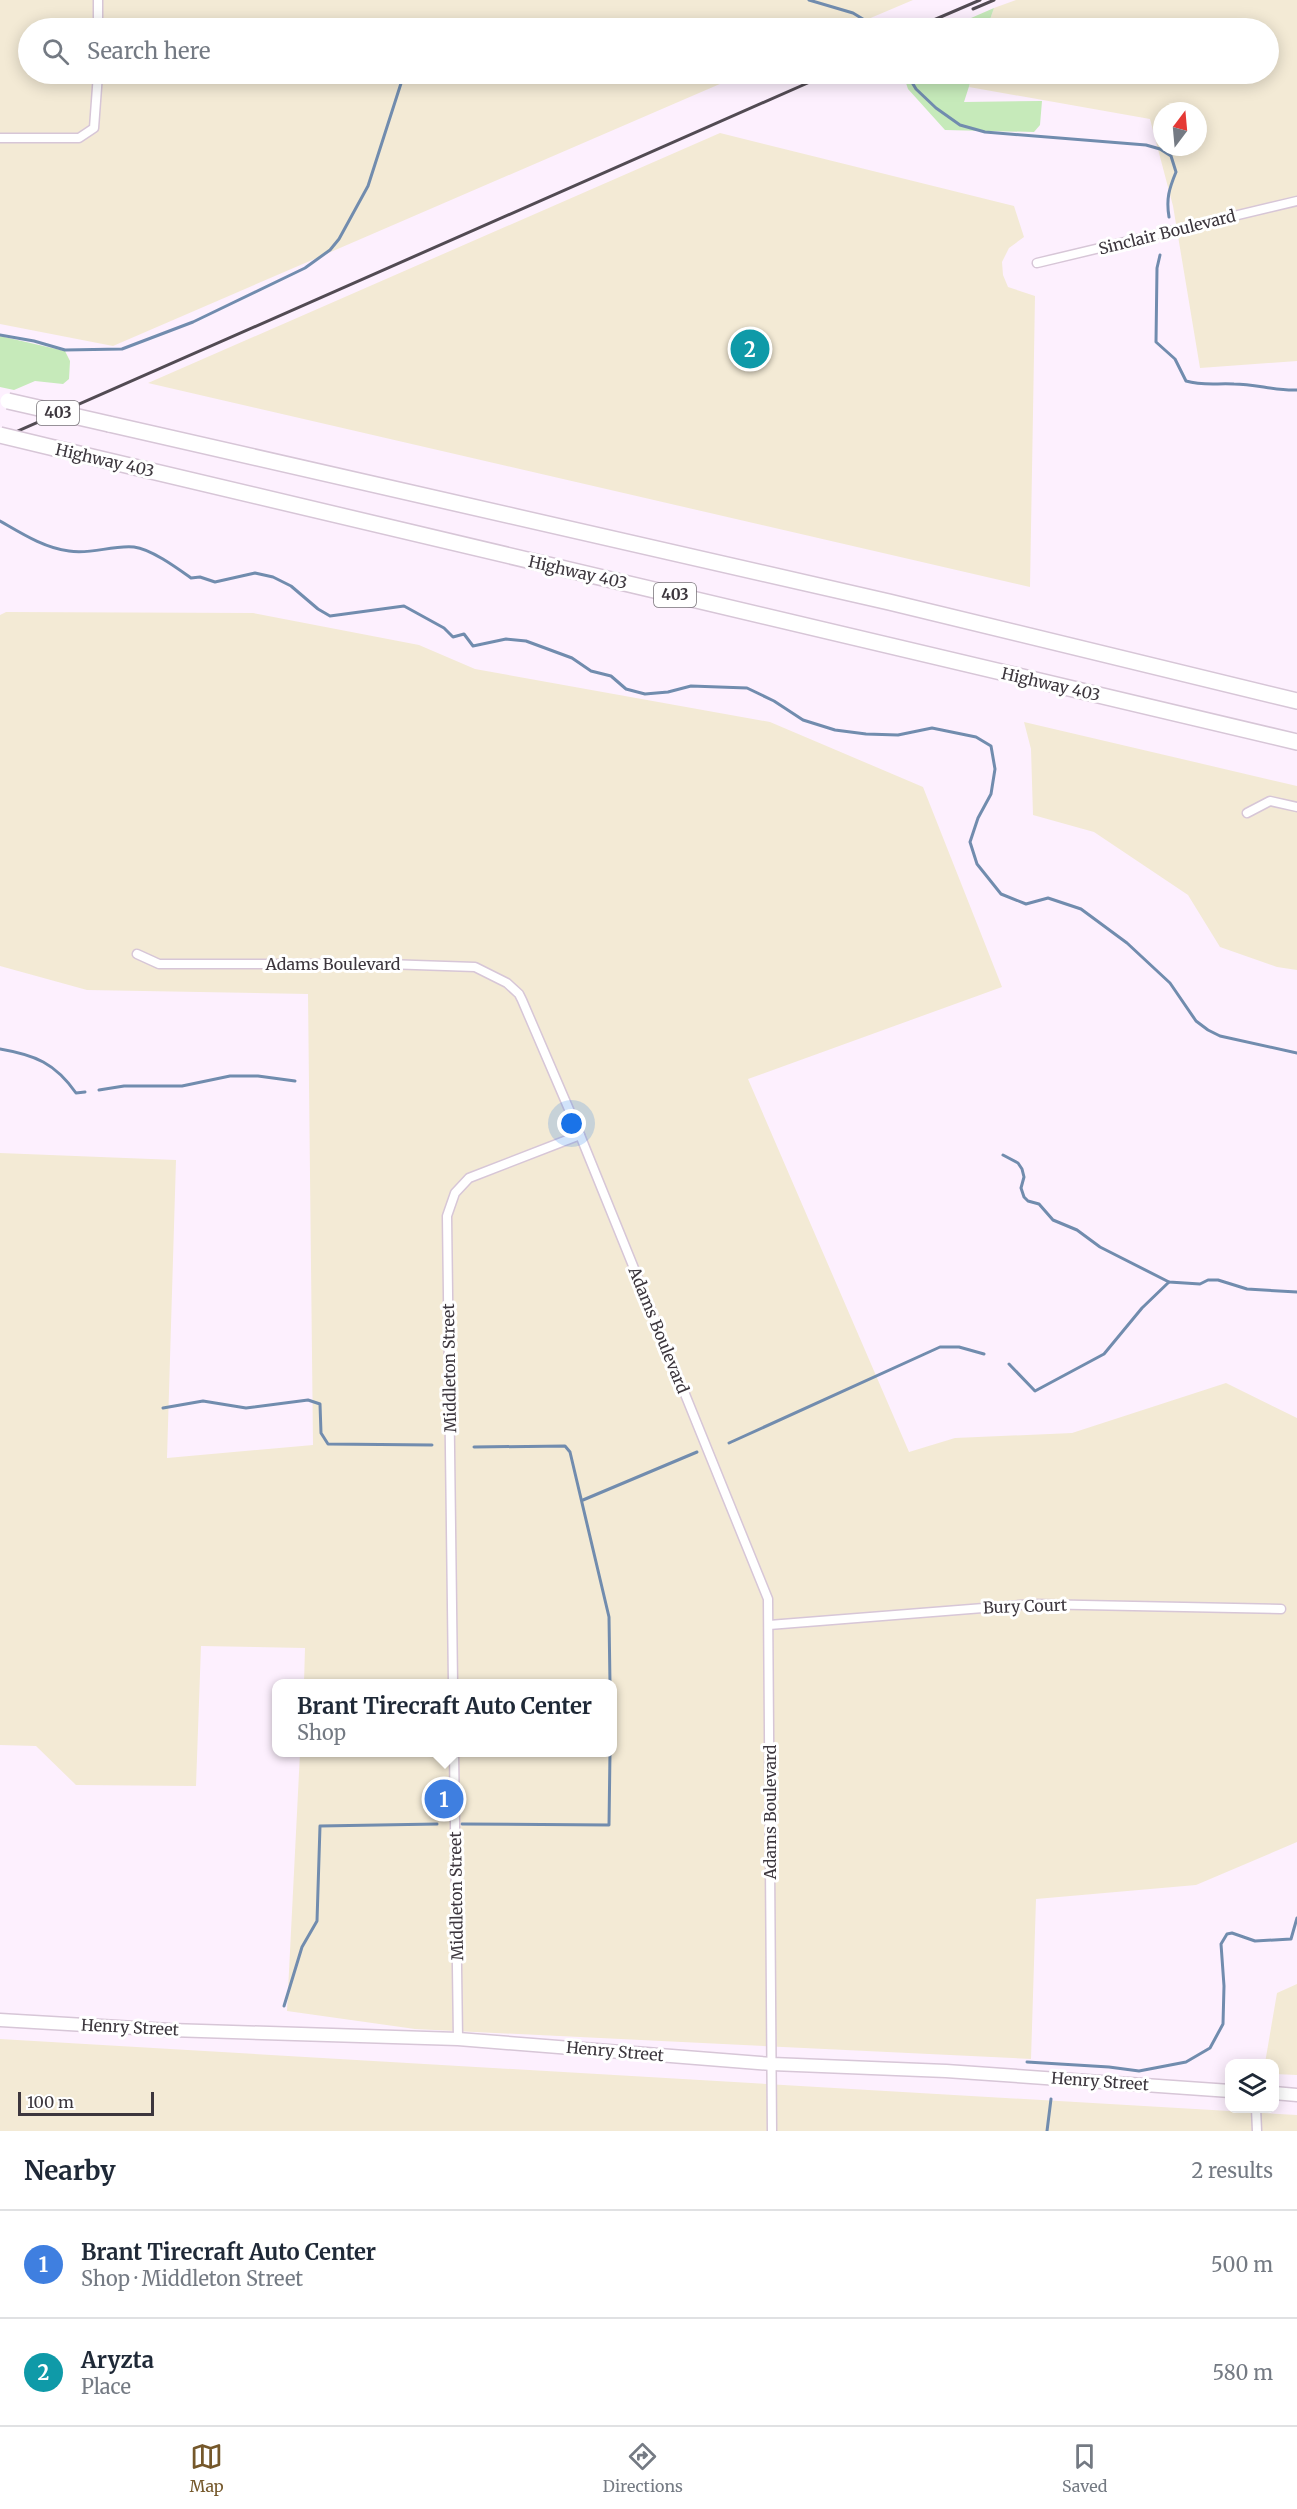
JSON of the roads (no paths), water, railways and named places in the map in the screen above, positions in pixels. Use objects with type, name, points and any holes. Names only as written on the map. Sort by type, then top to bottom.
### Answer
[{"type":"highway","name":"403","points":[[4,400],[889,602],[1297,701]]},
{"type":"highway","name":"Highway 403","points":[[0,435],[1297,742]]},
{"type":"main road","name":"Henry Street","points":[[0,2020],[170,2030],[458,2038],[772,2064],[946,2071],[1225,2091]]},
{"type":"main road","points":[[1279,2093],[1297,2095]]},
{"type":"street","points":[[98,0],[98,18]]},
{"type":"street","points":[[0,138],[79,138],[94,128],[97,84]]},
{"type":"street","name":"Sinclair Boulevard","points":[[1037,263],[1297,201]]},
{"type":"street","points":[[1247,813],[1270,801],[1297,807]]},
{"type":"street","name":"Adams Boulevard","points":[[137,954],[159,964],[475,967],[491,973],[519,994],[580,1135],[768,1599],[772,2131]]},
{"type":"street","name":"Middleton Street","points":[[453,1679],[447,1216],[450,1203],[469,1178],[580,1135]]},
{"type":"street","name":"Bury Court","points":[[769,1625],[1033,1604],[1281,1609]]},
{"type":"street","name":"Middleton Street","points":[[454,1757],[458,2038]]},
{"type":"street","points":[[1256,2113],[1257,2131]]},
{"type":"waterway","points":[[809,0],[853,13],[861,18]]},
{"type":"waterway","points":[[0,335],[65,350],[122,349],[193,322],[305,268],[330,250],[339,239],[368,186],[401,84]]},
{"type":"waterway","points":[[913,84],[936,108],[960,125],[985,132],[1146,145],[1160,149],[1171,156],[1176,172],[1169,194],[1169,217]]},
{"type":"waterway","points":[[1160,255],[1157,268],[1156,342],[1175,359],[1186,381],[1297,390]]},
{"type":"waterway","points":[[0,521],[33,539],[60,549],[77,552],[117,547],[141,548],[191,578],[200,577],[215,582],[255,573],[273,577],[291,586],[330,616],[404,606],[444,628],[453,637],[464,634],[473,646],[506,639],[526,641],[572,658],[591,671],[611,676],[626,689],[645,694],[668,692],[691,686],[747,688],[774,701],[803,720],[835,730],[898,735],[932,728],[976,737],[991,746],[995,769],[991,794],[978,818],[970,842],[977,864],[1001,894],[1026,904],[1048,898],[1081,909],[1127,943],[1170,983],[1196,1021],[1208,1030],[1220,1036],[1297,1053]]},
{"type":"waterway","points":[[0,1049],[24,1054],[43,1062],[60,1074],[76,1093],[85,1092]]},
{"type":"waterway","points":[[99,1090],[124,1086],[182,1086],[230,1076],[258,1076],[295,1081]]},
{"type":"waterway","points":[[1003,1155],[1018,1163],[1022,1169],[1024,1177],[1021,1188],[1028,1201],[1039,1204],[1053,1220],[1077,1230],[1100,1247],[1169,1282],[1200,1284],[1208,1280],[1218,1280],[1247,1289],[1297,1292]]},
{"type":"waterway","points":[[1009,1364],[1035,1391],[1104,1354],[1142,1308],[1169,1282]]},
{"type":"waterway","points":[[729,1443],[940,1347],[959,1347],[984,1354]]},
{"type":"waterway","points":[[163,1408],[203,1401],[246,1408],[308,1400],[320,1404],[321,1433],[328,1444],[432,1445]]},
{"type":"waterway","points":[[474,1447],[565,1446],[570,1452],[609,1617],[610,1679]]},
{"type":"waterway","points":[[583,1500],[697,1452]]},
{"type":"waterway","points":[[462,1824],[609,1825],[610,1757]]},
{"type":"waterway","points":[[284,2006],[302,1947],[317,1921],[320,1826],[437,1824]]},
{"type":"waterway","points":[[1027,2062],[1139,2071],[1186,2062],[1210,2048],[1223,2024],[1224,1986],[1221,1944],[1227,1934],[1232,1933],[1255,1941],[1291,1939],[1297,1918]]},
{"type":"waterway","points":[[1047,2131],[1051,2099]]},
{"type":"railway","points":[[938,18],[980,0]]},
{"type":"railway","points":[[973,9],[994,0]]},
{"type":"railway","points":[[0,439],[805,84]]},
{"type":"place","name":"Aryzta","points":[[750,349]]},
{"type":"place","name":"Brant Tirecraft Auto Center","points":[[444,1799]]}]
